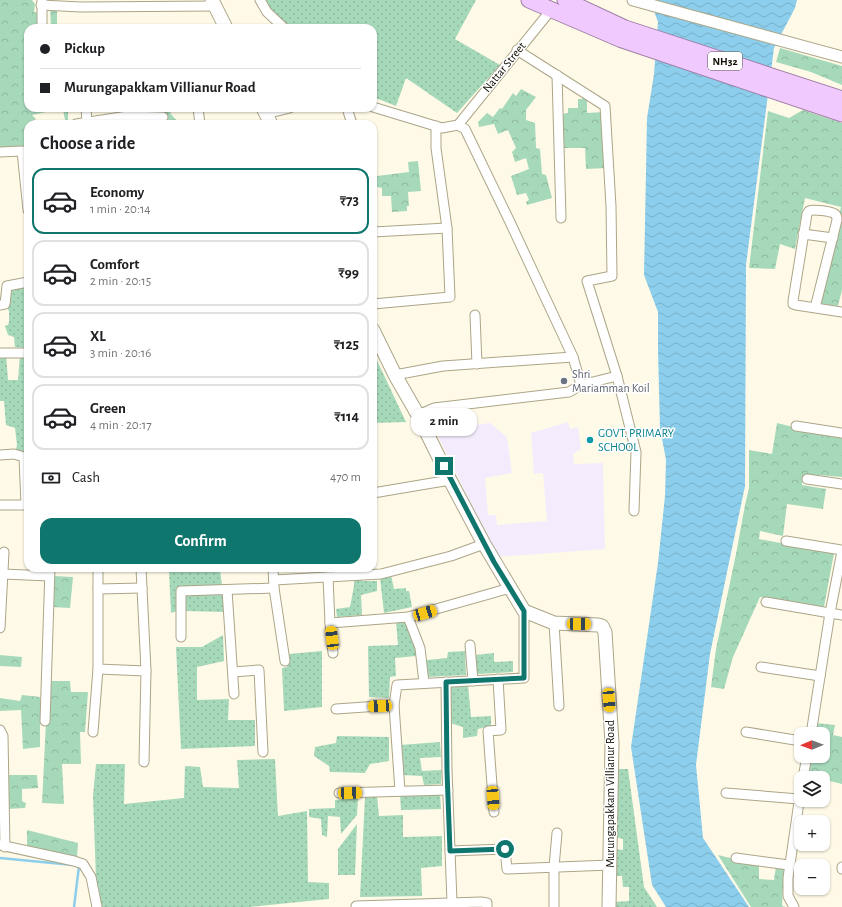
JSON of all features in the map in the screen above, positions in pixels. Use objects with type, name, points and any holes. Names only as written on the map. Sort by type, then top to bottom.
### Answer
[{"type":"highway","name":"NH32","points":[[529,0],[551,10],[823,100],[842,114]]},
{"type":"highway","name":"NH32","points":[[565,0],[623,34]]},
{"type":"highway","name":"NH32","points":[[823,100],[842,99]]},
{"type":"main road","points":[[213,3],[224,24]]},
{"type":"main road","points":[[377,338],[484,544],[524,611]]},
{"type":"main road","name":"Murungapakkam Villianur Road","points":[[524,611],[554,623],[602,626],[605,632],[612,742],[609,907]]},
{"type":"street","points":[[260,0],[267,12],[280,24]]},
{"type":"street","points":[[633,0],[842,58]]},
{"type":"street","points":[[42,24],[41,3],[81,7],[213,3]]},
{"type":"street","name":"Nattar Street","points":[[458,125],[551,10]]},
{"type":"street","points":[[518,50],[605,106],[611,206],[612,276],[587,281],[617,376],[636,452],[634,511]]},
{"type":"street","points":[[558,75],[561,218]]},
{"type":"street","points":[[377,108],[442,128],[458,125],[465,129],[573,357],[581,385]]},
{"type":"street","points":[[267,115],[277,112]]},
{"type":"street","points":[[101,120],[128,116],[163,117]]},
{"type":"street","points":[[377,304],[450,298],[447,228],[436,148],[436,126]]},
{"type":"street","points":[[0,152],[22,151],[24,171]]},
{"type":"street","points":[[816,308],[837,220],[836,215],[833,213],[812,209],[809,211],[803,234],[792,301],[793,304],[796,305],[842,312]]},
{"type":"street","points":[[377,232],[447,228]]},
{"type":"street","points":[[803,234],[833,238]]},
{"type":"street","points":[[0,305],[5,304],[7,286],[24,283]]},
{"type":"street","points":[[474,315],[477,364]]},
{"type":"street","points":[[0,353],[24,353]]},
{"type":"street","points":[[395,375],[443,366],[573,357]]},
{"type":"street","points":[[418,415],[434,408],[569,392],[581,385],[617,376]]},
{"type":"street","points":[[796,426],[842,433]]},
{"type":"street","points":[[0,455],[14,454],[24,458]]},
{"type":"street","points":[[807,479],[842,484]]},
{"type":"street","points":[[377,492],[450,480]]},
{"type":"street","points":[[0,505],[24,505]]},
{"type":"street","points":[[786,541],[842,550],[830,613],[812,727]]},
{"type":"street","points":[[181,637],[181,591],[227,590],[328,577],[381,574],[451,556],[484,544]]},
{"type":"street","points":[[0,628],[4,552]]},
{"type":"street","points":[[3,574],[49,572],[45,721]]},
{"type":"street","points":[[93,732],[98,669],[98,572]]},
{"type":"street","points":[[141,572],[146,671],[144,762]]},
{"type":"street","points":[[273,572],[285,662]]},
{"type":"street","points":[[328,577],[333,653]]},
{"type":"street","points":[[98,589],[142,588]]},
{"type":"street","points":[[330,623],[408,617],[510,588]]},
{"type":"street","points":[[227,590],[234,694]]},
{"type":"street","points":[[766,602],[842,615]]},
{"type":"street","points":[[400,791],[394,706],[397,685],[524,678],[524,611]]},
{"type":"street","points":[[408,617],[420,648],[424,683]]},
{"type":"street","points":[[554,623],[559,706]]},
{"type":"street","points":[[470,645],[473,681]]},
{"type":"street","points":[[761,667],[820,676]]},
{"type":"street","points":[[98,669],[146,671]]},
{"type":"street","points":[[233,672],[259,670],[263,752]]},
{"type":"street","points":[[494,812],[488,731],[501,730],[498,679]]},
{"type":"street","points":[[446,682],[452,902]]},
{"type":"street","points":[[336,709],[394,706]]},
{"type":"street","points":[[0,730],[3,736],[3,846],[83,864],[91,877],[97,907]]},
{"type":"street","points":[[746,732],[794,740]]},
{"type":"street","points":[[339,794],[448,790]]},
{"type":"street","points":[[726,793],[794,799]]},
{"type":"street","points":[[794,907],[788,896],[790,865],[798,807]]},
{"type":"street","points":[[554,907],[554,867],[557,833]]},
{"type":"street","points":[[450,851],[505,849],[507,869],[610,865]]},
{"type":"street","points":[[736,858],[790,865]]},
{"type":"street","points":[[356,906],[438,905],[452,902],[487,902],[487,907]]},
{"type":"shaded area","points":[[568,422],[570,429],[578,427],[581,449],[573,454],[574,464],[603,463],[605,549],[497,557],[435,430],[490,423],[507,437],[512,473],[485,478],[488,515],[496,515],[497,525],[547,521],[543,473],[534,474],[531,433]]},
{"type":"green space","points":[[0,0],[32,0],[35,4],[34,12],[39,13],[40,24],[24,24],[24,112],[46,112],[32,115],[36,119],[34,120],[24,120],[24,153],[0,148]]},
{"type":"green space","points":[[265,0],[476,0],[455,39],[500,65],[457,113],[406,78],[396,106],[377,99],[377,24],[286,24],[267,6]]},
{"type":"green space","points":[[50,8],[57,9],[57,24],[51,24]]},
{"type":"green space","points":[[780,48],[842,66],[842,85],[811,72],[776,62]]},
{"type":"green space","points":[[521,89],[536,97],[526,110],[526,120],[535,123],[536,148],[540,149],[542,174],[546,175],[552,198],[527,205],[526,202],[529,200],[526,193],[517,195],[511,176],[529,169],[526,158],[515,162],[512,152],[516,148],[508,130],[498,134],[494,124],[479,127],[478,122],[487,113],[493,117],[500,108],[502,109],[513,93],[516,96]]},
{"type":"green space","points":[[583,97],[587,101],[587,113],[603,112],[607,168],[586,169],[585,148],[563,148],[562,114],[568,113],[568,108],[578,108],[578,99],[582,99]]},
{"type":"green space","points":[[803,110],[842,123],[842,290],[838,306],[818,304],[841,207],[805,198],[795,249],[780,244],[775,269],[749,268],[768,111],[789,118]]},
{"type":"green space","points":[[63,112],[68,112],[68,120],[65,120]]},
{"type":"green space","points":[[161,112],[172,112],[170,113],[176,120],[164,120]]},
{"type":"green space","points":[[418,161],[421,191],[408,192],[409,206],[407,206],[407,211],[392,212],[391,196],[382,196],[382,188],[377,187],[377,176],[409,172],[408,162]]},
{"type":"green space","points":[[24,284],[24,348],[15,347],[14,337],[8,335],[5,326],[8,325],[9,322],[9,311],[5,305],[6,288]]},
{"type":"green space","points":[[0,354],[6,354],[8,380],[18,380],[20,354],[24,354],[24,453],[16,454],[17,445],[15,428],[6,425],[4,401],[0,401]]},
{"type":"green space","points":[[377,360],[406,422],[377,423]]},
{"type":"green space","points":[[777,423],[793,427],[794,431],[842,436],[842,477],[804,474],[802,485],[826,489],[823,509],[787,504],[783,536],[760,531],[759,539],[834,553],[824,607],[760,597],[733,657],[724,689],[711,687],[716,649],[749,488],[749,450],[772,454]]},
{"type":"green space","points":[[169,572],[220,572],[222,586],[179,587],[178,611],[171,613]]},
{"type":"green space","points":[[391,575],[394,589],[406,588],[406,591],[409,591],[412,607],[384,613],[380,578]]},
{"type":"green space","points":[[54,576],[73,577],[70,608],[53,607]]},
{"type":"green space","points":[[354,578],[361,578],[362,581],[377,581],[377,591],[361,595],[362,615],[337,617],[336,609],[350,607]]},
{"type":"green space","points":[[224,593],[224,612],[184,611],[183,594]]},
{"type":"green space","points":[[406,620],[415,643],[416,656],[395,658],[396,676],[390,677],[389,698],[369,697],[368,646],[398,645],[396,621]]},
{"type":"green space","points":[[223,635],[224,661],[197,667],[197,700],[229,699],[228,720],[255,720],[255,746],[181,749],[176,647],[202,647]]},
{"type":"green space","points":[[322,651],[322,707],[284,711],[282,668],[287,667],[289,654]]},
{"type":"green space","points":[[465,651],[466,675],[427,677],[427,660],[447,658],[448,652]]},
{"type":"green space","points":[[494,653],[494,662],[513,661],[513,672],[476,674],[475,655]]},
{"type":"green space","points":[[0,655],[22,657],[21,667],[0,666]]},
{"type":"green space","points":[[48,681],[70,681],[71,692],[88,692],[85,732],[80,732],[81,764],[62,764],[64,804],[42,803]]},
{"type":"green space","points":[[468,684],[471,717],[491,716],[491,726],[478,729],[477,736],[463,738],[463,727],[450,723],[448,686]]},
{"type":"green space","points":[[22,695],[40,697],[40,747],[23,749],[21,710],[0,711],[0,698],[20,701]]},
{"type":"green space","points":[[816,723],[835,725],[833,735],[842,737],[842,784],[830,781],[830,771],[808,771],[809,763],[830,763],[830,727],[815,727]]},
{"type":"green space","points":[[337,736],[389,737],[389,761],[370,764],[365,773],[330,772],[329,766],[314,756],[315,747],[336,743]]},
{"type":"green space","points":[[440,742],[441,757],[420,758],[422,771],[442,770],[441,784],[424,785],[422,776],[401,775],[400,745]]},
{"type":"green space","points":[[275,759],[278,816],[307,811],[308,882],[329,883],[329,899],[249,907],[97,907],[93,796],[96,764],[125,764],[124,804],[184,798],[185,766],[200,767],[203,787],[239,788],[237,760]]},
{"type":"green space","points":[[618,769],[628,769],[644,887],[657,907],[614,907],[614,902],[629,901],[629,887],[623,887],[622,876],[613,876],[614,849],[623,850],[623,839],[615,837]]},
{"type":"green space","points":[[6,775],[37,775],[38,788],[22,789],[22,801],[26,803],[25,808],[7,809]]},
{"type":"green space","points":[[440,793],[441,809],[401,810],[400,794]]},
{"type":"green space","points":[[365,796],[377,796],[379,816],[403,815],[403,837],[442,836],[442,866],[421,868],[422,896],[360,897]]},
{"type":"green space","points":[[358,798],[357,815],[341,834],[340,817],[328,816],[327,837],[322,835],[321,819],[309,817],[309,809],[335,808],[335,800]]},
{"type":"green space","points":[[357,824],[355,875],[338,875],[338,849]]},
{"type":"green space","points":[[27,830],[78,843],[77,858],[27,848]]},
{"type":"green space","points":[[718,855],[759,865],[759,879],[774,880],[776,866],[784,867],[782,906],[786,907],[751,907]]},
{"type":"water","points":[[650,0],[797,0],[795,8],[774,48],[746,265],[745,486],[710,654],[696,765],[703,838],[749,907],[666,907],[652,885],[631,747],[658,563],[665,496],[666,460],[660,428],[658,312],[644,275],[647,118],[654,74],[658,22]]},
{"type":"waterway","points":[[0,858],[73,865]]},
{"type":"waterway","points":[[74,907],[79,866]]},
{"type":"place","name":"Shri Mariamman Koil","points":[[564,381]]},
{"type":"place","name":"GOVT. PRIMARY SCHOOL","points":[[590,440]]},
{"type":"route","points":[[444,466],[494,562],[524,611],[524,678],[446,682],[450,851],[505,849]]}]
